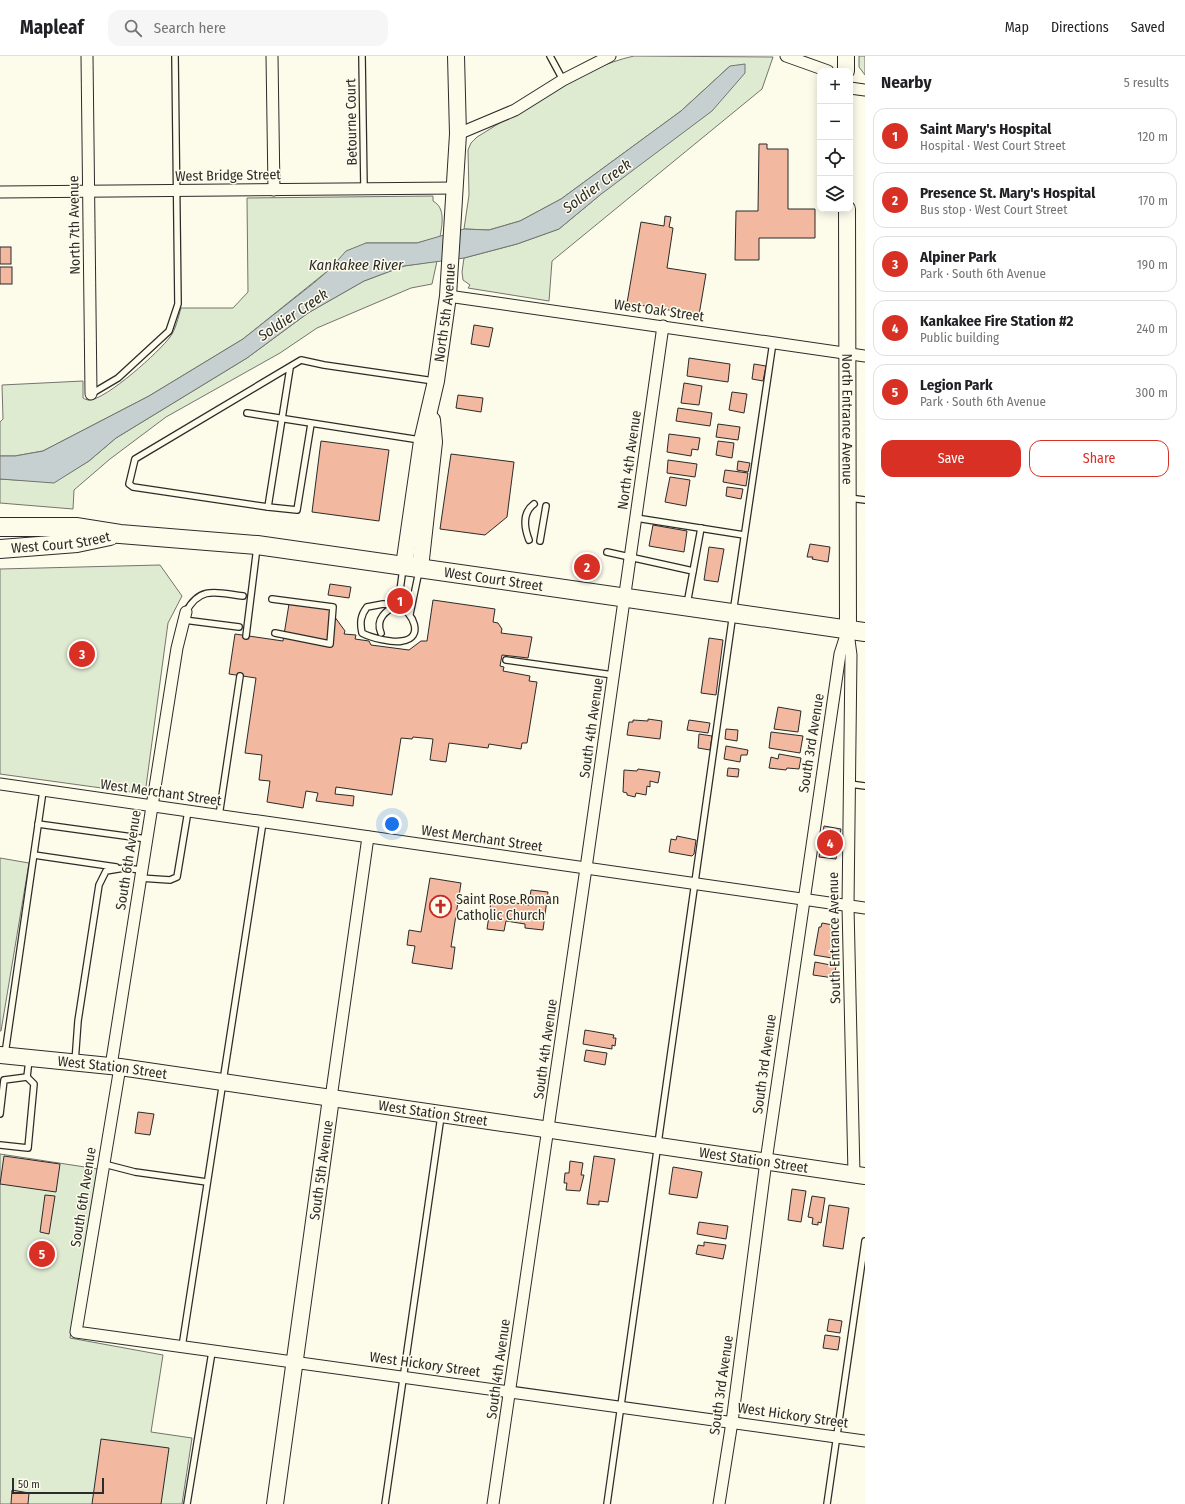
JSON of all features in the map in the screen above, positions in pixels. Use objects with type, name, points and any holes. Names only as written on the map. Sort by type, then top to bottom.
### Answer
[{"type":"main road","name":"North 5th Avenue","points":[[412,567],[422,441],[431,410],[436,381],[450,274],[458,134],[456,56]]},
{"type":"main road","points":[[846,56],[846,68]]},
{"type":"main road","name":"North Entrance Avenue","points":[[848,212],[847,497],[856,630]]},
{"type":"main road","points":[[412,567],[434,442],[431,410]]},
{"type":"main road","name":"West Court Street","points":[[0,526],[76,527],[120,534],[257,545],[856,630]]},
{"type":"main road","name":"West Court Street","points":[[0,550],[77,543],[120,534]]},
{"type":"main road","name":"West Station Street","points":[[2,1055],[115,1066],[859,1175]]},
{"type":"main road","name":"South 5th Avenue","points":[[274,1504],[331,1098]]},
{"type":"street","name":"North 7th Avenue","points":[[87,56],[90,394]]},
{"type":"street","points":[[272,56],[274,190]]},
{"type":"street","points":[[458,134],[515,110],[563,80],[610,56]]},
{"type":"street","points":[[786,56],[820,68]]},
{"type":"street","points":[[853,88],[865,90]]},
{"type":"street","name":"West Bridge Street","points":[[0,192],[456,188]]},
{"type":"street","name":"West Oak Street","points":[[448,296],[865,356]]},
{"type":"street","name":"North 4th Avenue","points":[[624,598],[663,326]]},
{"type":"street","name":"South 4th Avenue","points":[[494,1504],[624,598]]},
{"type":"street","name":"South 6th Avenue","points":[[76,1332],[104,1164],[115,1066],[141,874],[179,636],[185,616]]},
{"type":"street","name":"South Entrance Avenue","points":[[856,630],[851,655],[848,906],[859,1175]]},
{"type":"street","name":"South 3rd Avenue","points":[[719,1504],[732,1422],[766,1161],[803,899],[840,654],[856,630]]},
{"type":"street","name":"West Merchant Street","points":[[0,784],[865,908]]},
{"type":"street","name":"South 5th Avenue","points":[[331,1098],[368,837]]},
{"type":"street","name":"West Hickory Street","points":[[76,1332],[182,1348],[403,1376],[865,1441]]},
{"type":"lane","points":[[90,394],[118,378],[170,331],[178,304],[175,56]]},
{"type":"lane","name":"Betourne Court","points":[[362,56],[364,188]]},
{"type":"lane","points":[[550,56],[563,80]]},
{"type":"lane","points":[[607,1504],[694,884],[773,342]]},
{"type":"lane","points":[[311,424],[297,510],[133,487],[129,484],[135,459],[261,382],[290,368],[301,360],[324,365],[436,381]]},
{"type":"lane","points":[[268,507],[290,368]]},
{"type":"lane","points":[[247,413],[282,420],[422,441]]},
{"type":"lane","points":[[847,497],[865,500]]},
{"type":"lane","points":[[529,540],[525,529],[525,516],[529,508],[534,504]]},
{"type":"lane","points":[[540,541],[546,506]]},
{"type":"lane","points":[[636,518],[744,535]]},
{"type":"lane","points":[[686,607],[701,528]]},
{"type":"lane","points":[[246,636],[257,545]]},
{"type":"lane","points":[[607,552],[693,571]]},
{"type":"lane","points":[[382,633],[379,624],[381,618],[386,611],[398,605],[412,567]]},
{"type":"lane","points":[[410,614],[412,567]]},
{"type":"lane","points":[[239,627],[185,616],[190,603],[199,594],[212,592],[243,596]]},
{"type":"lane","points":[[272,599],[333,607],[330,644],[275,633]]},
{"type":"lane","points":[[383,604],[398,605],[410,614],[414,622],[414,631],[410,638],[402,642],[370,637],[362,633],[360,620],[367,607],[383,604]]},
{"type":"lane","points":[[506,660],[613,675]]},
{"type":"lane","points":[[219,816],[240,676]]},
{"type":"lane","points":[[850,784],[865,786]]},
{"type":"lane","points":[[2,1055],[43,791]]},
{"type":"lane","points":[[34,855],[77,863],[124,868],[141,874],[170,880],[177,877],[188,811]]},
{"type":"lane","points":[[182,1348],[263,822]]},
{"type":"lane","points":[[38,824],[147,838]]},
{"type":"lane","points":[[75,1062],[78,1021],[99,885],[106,871],[124,868]]},
{"type":"lane","points":[[27,1077],[29,1057]]},
{"type":"lane","points":[[0,1114],[4,1080],[27,1077]]},
{"type":"lane","points":[[0,1145],[28,1148],[34,1084],[27,1077]]},
{"type":"lane","points":[[385,1504],[441,1114]]},
{"type":"lane","points":[[104,1164],[135,1172],[207,1182]]},
{"type":"lane","points":[[827,1504],[865,1241]]},
{"type":"lane","points":[[187,1504],[212,1352]]},
{"type":"green space","points":[[634,56],[773,57],[762,89],[552,261],[549,301],[468,288],[470,285],[463,280],[462,272],[464,258],[517,244],[559,229],[600,195],[730,66],[681,111],[561,199],[520,221],[489,230],[464,229],[469,195],[468,150],[471,143],[477,137],[573,79],[614,62]]},
{"type":"green space","points":[[859,56],[865,56],[865,75],[859,67]]},
{"type":"green space","points":[[433,196],[433,201],[440,208],[442,217],[440,237],[417,243],[366,243],[330,269],[243,339],[149,396],[43,451],[15,456],[0,456],[0,422],[3,419],[2,385],[83,381],[83,398],[89,400],[97,398],[119,384],[156,353],[174,330],[181,308],[233,308],[248,292],[247,198]]},
{"type":"green space","points":[[437,261],[432,284],[411,288],[317,328],[280,353],[166,417],[110,459],[74,490],[73,509],[0,503],[0,479],[54,482],[89,461],[116,438],[247,358],[308,313],[364,281],[404,266]]},
{"type":"green space","points":[[160,565],[182,596],[168,623],[145,794],[0,774],[0,569]]},
{"type":"green space","points":[[0,858],[29,863],[1,1031],[0,1031]]},
{"type":"green space","points":[[0,1154],[98,1169],[70,1338],[163,1355],[151,1432],[192,1438],[182,1504],[0,1504]]},
{"type":"water","name":"Kankakee River","points":[[745,64],[745,73],[712,111],[600,195],[559,229],[517,244],[464,258],[404,266],[364,281],[308,313],[247,358],[116,438],[89,461],[54,483],[0,479],[0,456],[15,456],[43,451],[149,396],[243,339],[315,282],[330,269],[346,251],[366,243],[417,243],[464,229],[489,230],[520,221],[561,199],[681,111],[730,66]]},
{"type":"building","points":[[759,144],[767,144],[767,149],[788,149],[788,209],[815,209],[815,238],[759,238],[759,260],[735,260],[736,211],[758,211]]},
{"type":"building","points":[[665,216],[671,217],[669,227],[673,228],[667,268],[706,274],[699,315],[627,303],[641,222],[664,226]]},
{"type":"building","points":[[0,247],[11,247],[11,264],[0,264]]},
{"type":"building","points":[[0,267],[12,267],[12,284],[0,284]]},
{"type":"building","points":[[474,325],[493,328],[489,347],[471,344]]},
{"type":"building","points":[[689,358],[730,364],[728,382],[687,376]]},
{"type":"building","points":[[754,364],[766,366],[763,381],[752,379]]},
{"type":"building","points":[[684,383],[702,386],[699,405],[681,403]]},
{"type":"building","points":[[732,392],[747,394],[744,413],[729,410]]},
{"type":"building","points":[[458,395],[483,398],[481,412],[456,408]]},
{"type":"building","points":[[678,408],[712,413],[710,426],[676,421]]},
{"type":"building","points":[[718,424],[740,427],[738,440],[716,437]]},
{"type":"building","points":[[669,434],[700,438],[698,450],[692,449],[691,456],[667,452]]},
{"type":"building","points":[[321,441],[389,450],[379,521],[312,512]]},
{"type":"building","points":[[718,441],[734,443],[732,458],[716,455]]},
{"type":"building","points":[[451,454],[514,462],[507,517],[485,535],[440,529]]},
{"type":"building","points":[[668,460],[697,464],[695,477],[667,473]]},
{"type":"building","points":[[738,461],[750,463],[748,472],[737,470]]},
{"type":"building","points":[[725,470],[748,473],[746,486],[723,482]]},
{"type":"building","points":[[670,477],[690,480],[686,506],[665,502]]},
{"type":"building","points":[[727,487],[743,489],[741,499],[726,496]]},
{"type":"building","points":[[653,525],[687,531],[684,552],[649,546]]},
{"type":"building","points":[[810,544],[830,547],[828,562],[812,559],[813,557],[807,557]]},
{"type":"building","points":[[709,547],[724,549],[718,582],[704,580]]},
{"type":"building","points":[[330,584],[351,587],[349,598],[328,595]]},
{"type":"building","points":[[433,600],[495,609],[493,622],[498,623],[502,629],[501,633],[532,637],[528,658],[502,655],[500,666],[504,667],[503,671],[530,676],[529,681],[537,682],[527,743],[522,743],[521,749],[489,744],[488,748],[449,743],[446,762],[430,760],[433,739],[413,737],[412,739],[401,738],[392,795],[336,787],[335,794],[354,796],[353,806],[316,801],[318,793],[306,791],[303,808],[267,802],[270,781],[259,780],[262,755],[245,753],[256,678],[229,674],[235,634],[283,641],[289,604],[329,609],[345,631],[344,634],[356,635],[355,639],[369,641],[371,645],[409,650],[421,641],[427,641]]},
{"type":"building","points":[[709,638],[723,640],[716,695],[701,693]]},
{"type":"building","points":[[778,707],[801,711],[798,732],[774,729]]},
{"type":"building","points":[[648,719],[662,721],[660,739],[627,735],[629,722],[633,722],[633,720],[648,721]]},
{"type":"building","points":[[689,720],[710,723],[708,733],[687,730]]},
{"type":"building","points":[[726,729],[738,730],[737,741],[725,739]]},
{"type":"building","points":[[771,732],[803,736],[800,753],[769,748]]},
{"type":"building","points":[[699,734],[712,736],[710,750],[698,748]]},
{"type":"building","points":[[726,746],[748,750],[747,755],[741,755],[740,762],[724,759]]},
{"type":"building","points":[[779,754],[801,758],[799,769],[787,768],[786,770],[769,768],[771,757],[778,759]]},
{"type":"building","points":[[728,768],[739,769],[738,777],[727,776]]},
{"type":"building","points":[[638,769],[660,772],[658,783],[650,781],[650,787],[647,786],[646,795],[636,793],[635,797],[627,795],[627,793],[623,792],[624,770],[637,771]]},
{"type":"building","points":[[824,826],[841,829],[836,859],[819,857]]},
{"type":"building","points":[[677,836],[696,840],[694,854],[692,856],[669,852],[671,839],[676,840]]},
{"type":"building","name":"Saint Rose Roman Catholic Church","points":[[430,878],[461,883],[451,947],[455,947],[452,969],[412,963],[415,946],[407,945],[409,930],[421,932]]},
{"type":"building","points":[[531,890],[548,892],[543,930],[525,928],[525,924],[506,921],[504,931],[487,929],[492,896],[509,898],[509,902],[529,905]]},
{"type":"building","points":[[822,923],[833,925],[833,928],[837,929],[835,940],[839,941],[838,948],[834,947],[832,958],[814,955],[819,927],[821,927]]},
{"type":"building","points":[[815,962],[836,966],[834,978],[813,975]]},
{"type":"building","points":[[585,1030],[614,1035],[613,1038],[616,1038],[615,1046],[612,1045],[612,1049],[583,1044]]},
{"type":"building","points":[[586,1050],[607,1053],[605,1065],[584,1061]]},
{"type":"building","points":[[138,1112],[154,1114],[150,1135],[135,1133]]},
{"type":"building","points":[[4,1156],[60,1164],[56,1192],[0,1184]]},
{"type":"building","points":[[594,1156],[615,1159],[608,1202],[599,1201],[599,1205],[587,1204]]},
{"type":"building","points":[[570,1161],[583,1163],[581,1175],[584,1175],[580,1191],[566,1190],[567,1183],[564,1183],[565,1173],[569,1173]]},
{"type":"building","points":[[673,1167],[702,1172],[697,1198],[669,1194]]},
{"type":"building","points":[[792,1189],[806,1191],[801,1222],[788,1220]]},
{"type":"building","points":[[45,1195],[55,1196],[49,1234],[40,1232]]},
{"type":"building","points":[[812,1196],[825,1198],[821,1223],[818,1222],[818,1225],[812,1224],[813,1218],[808,1217]]},
{"type":"building","points":[[829,1205],[849,1208],[843,1249],[823,1246]]},
{"type":"building","points":[[699,1222],[728,1226],[726,1239],[697,1234]]},
{"type":"building","points":[[704,1242],[726,1245],[723,1259],[696,1254],[698,1245],[704,1246]]},
{"type":"building","points":[[829,1319],[842,1321],[840,1333],[827,1331]]},
{"type":"building","points":[[825,1335],[840,1337],[838,1350],[823,1348]]},
{"type":"building","points":[[101,1439],[169,1448],[161,1504],[92,1504]]},
{"type":"building","points":[[12,1490],[29,1493],[28,1504],[11,1504]]},
{"type":"place","name":"Presence St. Mary's Hospital","points":[[587,567]]},
{"type":"place","name":"Saint Mary's Hospital","points":[[400,601]]},
{"type":"place","name":"Alpiner Park","points":[[82,654]]},
{"type":"place","name":"Kankakee Fire Station #2","points":[[830,843]]},
{"type":"place","name":"Saint Rose Roman Catholic Church","points":[[441,907]]},
{"type":"place","name":"Legion Park","points":[[42,1254]]},
{"type":"water label","name":"Soldier Creek","points":[[597,186]]},
{"type":"water label","name":"Soldier Creek","points":[[293,315]]}]
